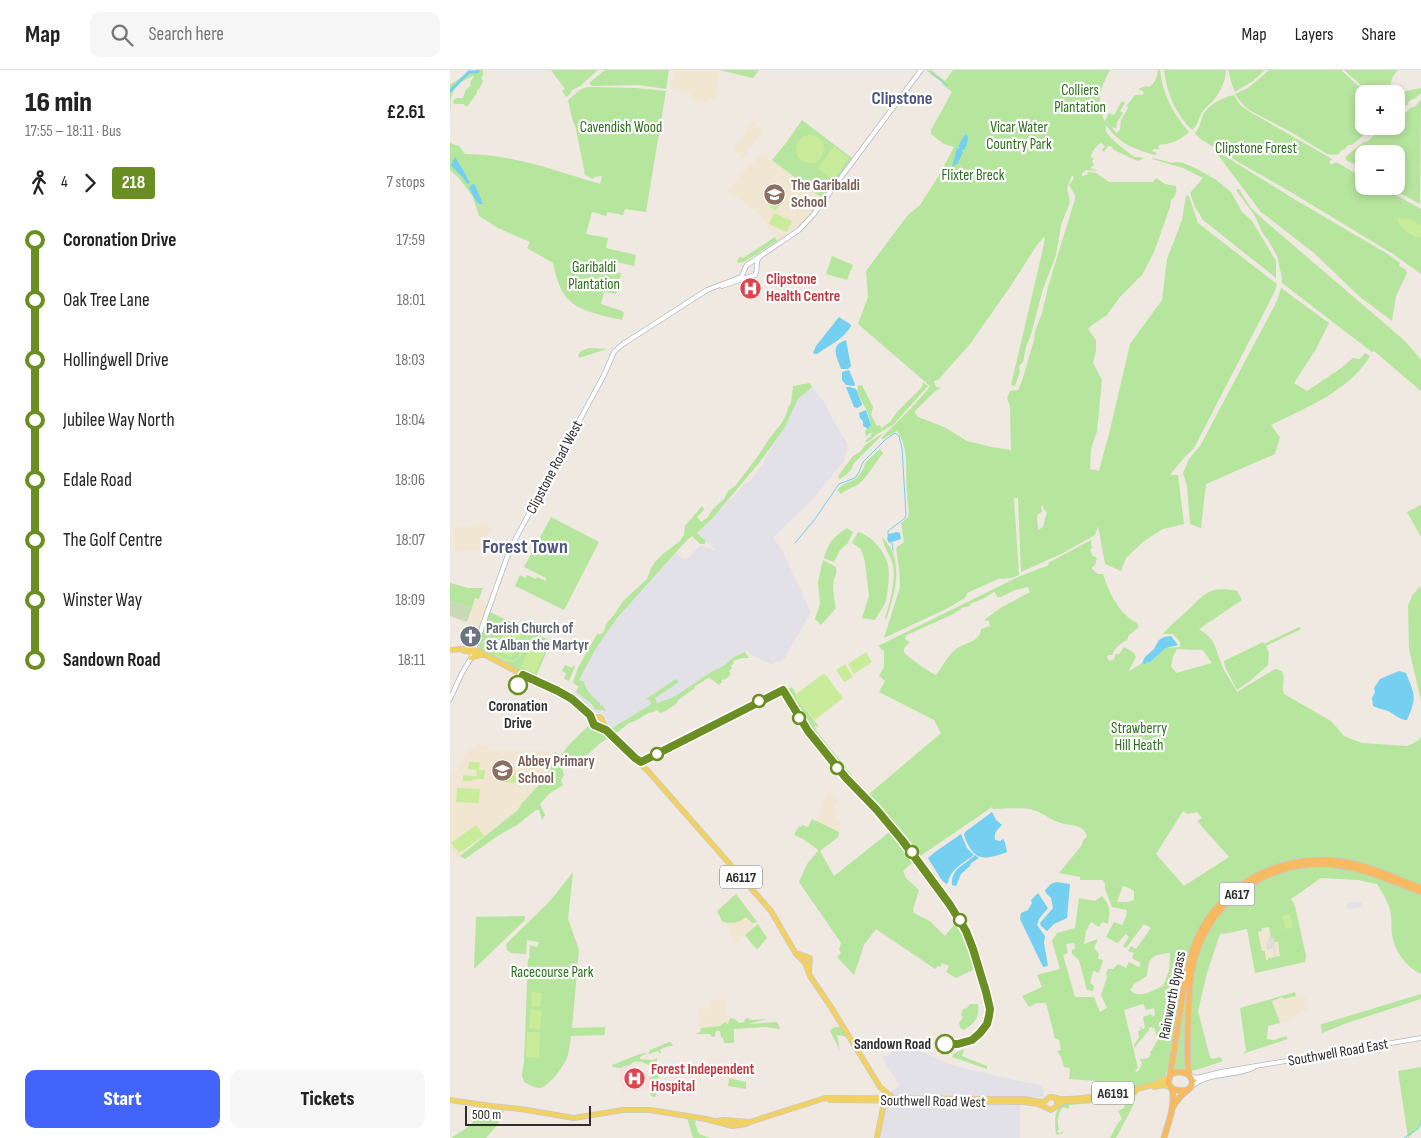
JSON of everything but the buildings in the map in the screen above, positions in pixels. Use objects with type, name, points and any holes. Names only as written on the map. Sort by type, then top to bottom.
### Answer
[{"type":"highway","name":"Rainworth Bypass","points":[[1169,1076],[1187,972],[1193,950],[1200,933],[1217,908],[1229,895],[1265,871],[1277,866],[1295,862],[1321,860],[1340,861],[1364,867],[1421,890]]},
{"type":"highway","name":"Rainworth Bypass","points":[[1189,1076],[1189,998],[1197,951],[1204,934],[1213,920],[1239,892],[1257,880],[1277,871],[1297,866],[1322,864],[1359,870],[1421,890]]},
{"type":"highway","points":[[1164,1138],[1173,1107],[1173,1095],[1168,1083],[1169,1076],[1179,1072],[1189,1076],[1192,1081],[1190,1088],[1181,1095],[1173,1107]]},
{"type":"highway","points":[[1171,1089],[1181,1091],[1190,1088]]},
{"type":"main road","points":[[701,294],[741,277],[747,265],[799,230],[808,221],[921,70]]},
{"type":"main road","points":[[701,294],[752,276],[757,272],[756,262],[760,256]]},
{"type":"main road","points":[[747,265],[752,264],[756,267]]},
{"type":"main road","points":[[744,272],[747,276],[752,276]]},
{"type":"main road","name":"Clipstone Road West","points":[[450,699],[473,651],[510,549],[604,375],[613,354],[623,344],[701,294]]},
{"type":"main road","name":"A6117","points":[[450,650],[473,651],[567,696],[595,719],[602,718],[601,725]]},
{"type":"main road","points":[[469,660],[483,655]]},
{"type":"main road","name":"A6117","points":[[595,719],[594,725],[601,725],[648,771],[768,908],[795,950],[806,961],[809,972],[882,1088],[883,1099],[877,1138]]},
{"type":"main road","name":"Southwell Road East","points":[[1189,1076],[1199,1078],[1221,1072],[1421,1038]]},
{"type":"main road","points":[[1152,1084],[1166,1077],[1172,1059]]},
{"type":"main road","name":"Southwell Road East","points":[[1190,1088],[1194,1084],[1212,1078],[1244,1072],[1255,1067]]},
{"type":"main road","name":"A6191","points":[[1056,1098],[1109,1094],[1164,1081],[1169,1076]]},
{"type":"main road","name":"A6191","points":[[1058,1105],[1062,1102],[1102,1098],[1161,1086],[1171,1089]]},
{"type":"main road","points":[[882,1088],[892,1097]]},
{"type":"main road","points":[[1050,1096],[1056,1098],[1058,1105],[1055,1109],[1051,1110],[1045,1107],[1045,1101],[1050,1096]]},
{"type":"main road","name":"Southwell Road West","points":[[450,1100],[521,1108],[574,1118],[623,1110],[650,1110],[717,1121],[732,1126],[746,1124],[825,1098],[837,1097],[864,1097],[904,1101],[1023,1102],[1045,1107]]},
{"type":"main road","name":"Southwell Road West","points":[[820,1100],[874,1100],[892,1097],[1045,1101]]},
{"type":"main road","points":[[874,1100],[881,1109]]},
{"type":"shaded area","points":[[674,70],[711,70],[720,72],[715,99],[709,98],[709,101],[705,101],[705,107],[703,107],[703,101],[691,100],[691,94],[671,90]]},
{"type":"shaded area","points":[[752,122],[764,130],[743,158],[732,150]]},
{"type":"shaded area","name":"The Garibaldi School","points":[[763,154],[822,198],[803,223],[777,241],[760,214],[728,191],[742,173]]},
{"type":"shaded area","name":"Clipstone Health Centre","points":[[757,280],[762,297],[754,298],[751,295],[743,298],[739,283]]},
{"type":"shaded area","points":[[812,387],[825,403],[848,445],[844,461],[811,501],[773,538],[781,548],[811,612],[784,659],[771,665],[751,655],[747,650],[680,693],[651,704],[609,730],[607,719],[602,713],[594,713],[573,694],[579,686],[579,678],[595,650],[617,618],[676,552],[686,560],[701,545],[716,551],[698,533],[745,483],[748,483],[764,463],[764,460],[784,429],[798,399]]},
{"type":"shaded area","points":[[487,523],[491,529],[488,532],[488,549],[455,551],[454,528]]},
{"type":"shaded area","points":[[476,598],[485,601],[484,604],[488,605],[479,629],[467,625]]},
{"type":"shaded area","points":[[477,744],[493,750],[549,751],[554,761],[538,786],[518,810],[456,858],[450,847],[450,779],[468,750]]},
{"type":"shaded area","points":[[827,791],[838,803],[833,807],[838,813],[835,816],[840,823],[839,832],[816,822]]},
{"type":"shaded area","points":[[736,894],[756,921],[763,916],[765,918],[734,945],[726,923],[722,921],[717,911]]},
{"type":"shaded area","points":[[1292,901],[1295,906],[1307,962],[1255,973],[1247,928],[1254,926]]},
{"type":"shaded area","points":[[1362,901],[1362,907],[1347,909],[1347,903]]},
{"type":"shaded area","points":[[1271,935],[1271,938],[1274,938],[1276,957],[1274,957],[1273,948],[1267,950],[1266,942],[1269,941],[1268,936]]},
{"type":"shaded area","points":[[1306,994],[1308,1009],[1280,1023],[1272,1001],[1282,997],[1284,999]]},
{"type":"shaded area","points":[[724,999],[730,1025],[700,1029],[699,1009],[710,1009],[710,1002]]},
{"type":"shaded area","points":[[888,1043],[917,1050],[955,1066],[1043,1085],[1044,1097],[1020,1097],[1020,1138],[879,1138],[884,1110],[892,1104],[893,1094],[889,1093],[900,1086],[882,1057],[891,1055]]},
{"type":"shaded area","name":"Forest Independent Hospital","points":[[628,1062],[633,1072],[648,1074],[651,1091],[623,1091],[619,1064]]},
{"type":"green space","points":[[477,70],[483,70],[481,78],[483,81],[477,93],[467,107],[463,104],[453,103],[458,98],[463,98],[466,89],[471,86],[470,83],[474,76],[463,81],[452,94],[450,111],[450,85],[463,76]]},
{"type":"green space","points":[[551,70],[598,70],[566,97],[562,91],[565,89]]},
{"type":"green space","name":"Cavendish Wood","points":[[605,70],[669,70],[666,89],[638,85],[592,86],[589,83]]},
{"type":"green space","points":[[719,70],[759,70],[753,78]]},
{"type":"green space","points":[[926,70],[931,70],[945,81],[953,70],[1110,70],[1101,90],[1100,103],[1101,110],[1106,124],[1105,121],[1109,113],[1114,115],[1122,101],[1125,103],[1120,111],[1123,113],[1117,122],[1116,129],[1112,128],[1117,133],[1120,130],[1121,120],[1128,108],[1127,105],[1135,95],[1143,95],[1144,92],[1138,89],[1151,86],[1158,70],[1160,70],[1170,104],[1189,132],[1175,141],[1158,146],[1159,149],[1152,151],[1157,153],[1154,155],[1122,141],[1106,125],[1107,133],[1120,146],[1135,157],[1144,158],[1138,161],[1114,150],[1111,146],[1108,146],[1104,152],[1101,149],[1105,146],[1101,143],[1092,153],[1091,157],[1094,159],[1092,161],[1094,165],[1090,168],[1099,171],[1086,170],[1082,173],[1082,176],[1087,175],[1088,172],[1096,173],[1109,182],[1153,182],[1156,178],[1165,184],[1176,186],[1175,195],[1171,200],[1154,252],[1142,275],[1120,297],[1107,315],[1088,329],[1096,340],[1093,363],[1102,380],[1097,431],[1091,449],[1090,469],[1099,471],[1130,344],[1162,300],[1167,259],[1182,220],[1186,195],[1189,196],[1198,223],[1277,284],[1194,448],[1170,475],[1178,475],[1184,524],[1163,529],[1144,541],[1126,558],[1121,571],[1105,564],[1098,526],[1095,535],[1061,554],[1021,572],[1018,498],[1014,498],[1019,575],[998,579],[967,593],[965,598],[946,609],[884,638],[900,587],[896,548],[904,542],[901,523],[908,517],[909,511],[904,445],[897,431],[883,439],[881,438],[930,386],[858,324],[868,297],[866,271],[907,216],[920,205],[954,147],[944,144],[931,134],[931,130],[952,92]],"holes":[[[1072,175],[1074,178],[1069,185],[1075,195],[1075,199],[1042,313],[1022,381],[1018,390],[1010,391],[1007,398],[1010,406],[1011,450],[967,441],[944,427],[918,417],[915,413],[916,410],[934,392],[941,388],[936,387],[934,381],[938,380],[970,344],[1044,237],[1042,253],[1011,385],[1015,386],[1020,371],[1019,366],[1023,362],[1043,289],[1056,255],[1061,225],[1070,202],[1067,188]],[[1041,506],[1047,511],[1043,527],[1038,530],[1037,515],[1042,512]]]},
{"type":"green space","points":[[1164,70],[1226,70],[1225,79],[1220,91],[1203,111],[1192,130],[1176,110],[1167,87]]},
{"type":"green space","points":[[1228,70],[1265,70],[1253,81],[1235,92]]},
{"type":"green space","points":[[1269,70],[1341,70],[1357,85],[1355,85],[1355,135],[1364,135],[1352,145],[1348,145],[1340,151],[1339,154],[1327,154],[1249,110],[1235,94],[1248,88]]},
{"type":"green space","points":[[1344,70],[1398,70],[1390,85],[1361,85]]},
{"type":"green space","name":"Garibaldi Plantation","points":[[588,87],[666,91],[646,212],[625,209],[623,215],[608,212],[606,216],[592,212],[586,234],[608,238],[606,248],[636,255],[634,266],[611,261],[612,272],[621,273],[616,294],[604,292],[601,304],[622,311],[624,313],[622,320],[587,311],[572,302],[561,289],[553,263],[527,248],[530,242],[498,228],[479,216],[473,197],[459,178],[450,170],[450,143],[459,146],[465,154],[517,160],[600,184],[602,176],[594,177],[593,179],[585,175],[568,100],[581,89]]},
{"type":"green space","points":[[1421,88],[1421,93],[1409,101],[1405,106],[1405,92]]},
{"type":"green space","name":"Clipstone Forest","points":[[1234,95],[1240,105],[1250,112],[1332,159],[1329,162],[1331,165],[1336,162],[1355,173],[1355,195],[1396,195],[1421,209],[1421,274],[1393,254],[1202,140],[1195,134],[1205,111],[1225,98]]},
{"type":"green space","points":[[1420,100],[1420,204],[1404,195],[1405,145],[1360,145],[1375,135],[1405,135],[1405,113],[1416,106]]},
{"type":"green space","points":[[802,120],[852,158],[822,198],[772,160]]},
{"type":"green space","points":[[810,135],[820,139],[824,149],[820,159],[810,163],[800,159],[796,149],[800,139]]},
{"type":"green space","points":[[834,146],[849,158],[833,180],[818,168]]},
{"type":"green space","points":[[1355,149],[1355,164],[1347,161],[1345,157]]},
{"type":"green space","points":[[1220,153],[1400,263],[1399,266],[1405,269],[1407,273],[1396,296],[1392,321],[1360,297],[1314,253],[1261,212],[1218,155]]},
{"type":"green space","points":[[1152,159],[1172,163],[1183,163],[1195,168],[1215,179],[1231,192],[1242,212],[1252,221],[1276,261],[1276,278],[1203,220],[1195,207],[1190,193],[1203,178],[1183,168]]},
{"type":"green space","points":[[1239,189],[1250,207],[1265,221],[1405,341],[1421,360],[1421,391],[1374,351],[1372,352],[1282,283],[1277,256],[1262,232],[1255,216],[1236,190]]},
{"type":"green space","points":[[777,194],[784,200],[775,211],[768,205]]},
{"type":"green space","points":[[774,213],[792,221],[787,232],[769,224]]},
{"type":"green space","points":[[1399,218],[1410,219],[1421,226],[1421,237],[1417,238],[1403,229],[1397,221]]},
{"type":"green space","points":[[775,237],[777,241],[744,262],[737,263],[739,257],[743,258]]},
{"type":"green space","points":[[832,256],[853,265],[847,280],[826,274]]},
{"type":"green space","points":[[1281,288],[1329,323],[1316,349],[1294,383],[1307,391],[1353,358],[1360,359],[1365,353],[1370,356],[1351,379],[1339,388],[1326,397],[1271,425],[1280,437],[1275,454],[1206,484],[1201,528],[1190,524],[1187,486],[1183,473],[1189,459],[1200,446],[1277,301]]},
{"type":"green space","points":[[589,348],[607,349],[579,358],[578,355],[581,351]]},
{"type":"green space","points":[[923,382],[928,386],[893,425],[866,442],[872,433],[866,437],[865,431],[871,425],[868,413],[857,392],[858,386],[862,385],[873,407],[871,415],[877,426],[880,425],[881,428],[890,422],[897,412],[922,387]]},
{"type":"green space","points":[[810,383],[812,387],[798,399],[784,429],[759,463],[711,520],[697,533],[706,541],[705,544],[700,544],[692,536],[687,540],[617,618],[595,650],[579,680],[584,682],[590,694],[606,710],[596,710],[591,703],[576,692],[579,687],[573,683],[578,668],[597,634],[601,634],[604,631],[606,624],[623,601],[647,579],[655,562],[680,541],[684,535],[685,526],[702,506],[704,509],[697,517],[701,522],[724,499],[728,491],[735,486],[781,424],[791,403],[793,386]]},
{"type":"green space","points":[[883,433],[854,463],[844,477],[839,479],[838,476],[853,456]]},
{"type":"green space","points":[[880,449],[883,453],[859,484],[841,494],[837,490],[844,484],[856,479],[866,462]]},
{"type":"green space","points":[[1421,505],[1421,537],[1407,512]]},
{"type":"green space","points":[[551,517],[599,542],[564,610],[515,586],[520,575],[525,578],[527,575],[536,579],[537,577],[546,581],[546,578],[524,567]]},
{"type":"green space","points":[[847,528],[853,532],[848,543],[840,550],[834,562],[824,558],[832,540]]},
{"type":"green space","points":[[858,532],[877,544],[884,554],[889,568],[886,600],[875,620],[862,618],[869,596],[865,562],[861,549],[852,543]]},
{"type":"green space","points":[[882,536],[892,551],[896,570],[893,595],[886,620],[894,574],[892,562]]},
{"type":"green space","name":"Strawberry Hill Heath","points":[[1091,540],[1092,548],[1090,550],[1093,556],[1097,558],[1095,565],[1092,567],[1093,570],[1098,574],[1103,574],[1108,588],[1120,609],[1137,623],[1139,627],[1117,647],[1112,655],[1107,657],[1109,661],[1114,659],[1116,654],[1119,654],[1124,647],[1134,653],[1136,657],[1128,672],[1142,663],[1146,665],[1146,662],[1149,663],[1166,648],[1180,647],[1180,642],[1173,634],[1163,634],[1205,595],[1221,589],[1237,591],[1242,600],[1199,629],[1213,642],[1223,668],[1237,692],[1275,669],[1282,671],[1284,694],[1331,721],[1344,736],[1362,743],[1407,746],[1419,740],[1421,736],[1421,974],[1406,963],[1396,947],[1392,935],[1389,907],[1377,884],[1358,880],[1321,878],[1291,899],[1295,906],[1306,956],[1305,962],[1255,973],[1247,929],[1221,933],[1207,973],[1198,1011],[1210,1057],[1212,1059],[1220,1057],[1223,1061],[1188,1071],[1181,1072],[1168,1069],[1165,1075],[1153,1082],[1110,1090],[1109,1086],[1102,1086],[1097,1081],[1069,1079],[1070,1068],[1064,1067],[1057,1051],[1061,1050],[1059,1040],[1055,1038],[1046,1003],[1037,1003],[1029,1007],[1022,996],[1042,987],[1037,975],[1060,969],[1052,941],[1057,933],[1075,928],[1079,898],[1095,901],[1102,896],[1109,909],[1108,924],[1102,922],[1099,927],[1091,922],[1086,931],[1084,944],[1098,939],[1094,948],[1099,954],[1098,959],[1103,960],[1099,973],[1093,971],[1090,983],[1094,986],[1093,991],[1087,990],[1079,960],[1072,954],[1072,950],[1075,949],[1074,943],[1066,944],[1068,953],[1063,955],[1075,997],[1094,997],[1100,1012],[1107,1008],[1101,995],[1108,969],[1113,969],[1118,964],[1126,968],[1129,962],[1139,967],[1141,963],[1132,958],[1134,953],[1128,951],[1131,946],[1136,949],[1151,928],[1144,924],[1126,948],[1123,946],[1129,937],[1126,934],[1117,943],[1106,937],[1114,922],[1122,925],[1127,910],[1112,907],[1103,880],[1080,880],[1080,877],[1059,873],[1087,837],[1083,829],[1058,822],[1033,810],[1018,808],[993,809],[992,807],[919,857],[868,795],[941,733],[934,720],[879,692],[885,681],[879,676],[884,667],[884,651],[878,646],[1018,577],[1049,565],[1048,563]],"holes":[[[1028,587],[1030,592],[1002,607],[984,620],[989,621],[990,626],[981,629],[980,634],[975,640],[955,650],[936,675],[904,652],[905,647],[910,642],[905,639],[907,635],[949,616],[961,608],[970,606],[971,603],[995,592],[997,597],[1001,597],[1015,590]],[[1177,649],[1203,650],[1212,663],[1176,673],[1171,666]],[[1183,811],[1188,814],[1197,812],[1202,818],[1197,821],[1229,857],[1184,886],[1156,854]],[[1123,886],[1134,891],[1134,900],[1117,902]],[[1269,927],[1271,938],[1274,938],[1274,942],[1278,942],[1280,956],[1266,960],[1265,951],[1262,951],[1258,932],[1262,931],[1262,928]],[[1170,953],[1169,971],[1163,986],[1142,994],[1134,993],[1130,990],[1134,984],[1147,976],[1150,960],[1159,955]],[[1143,1004],[1146,1010],[1154,1008],[1155,1015],[1152,1017],[1151,1014],[1143,1017],[1145,1028],[1142,1029],[1140,1027],[1141,1030],[1138,1031],[1139,1037],[1134,1048],[1151,1027],[1155,1029],[1156,1035],[1159,1038],[1148,1058],[1140,1058],[1142,1064],[1139,1070],[1135,1071],[1138,1068],[1124,1010]]]},
{"type":"green space","points":[[823,560],[836,567],[833,586],[836,608],[821,625],[815,619],[820,604],[818,582]]},
{"type":"green space","points":[[450,583],[468,588],[483,588],[479,599],[475,598],[472,608],[450,601]]},
{"type":"green space","points":[[1420,586],[1421,701],[1409,649],[1408,606],[1412,596]]},
{"type":"green space","points":[[450,601],[472,608],[467,622],[450,616]]},
{"type":"green space","points":[[490,612],[551,641],[535,679],[478,649],[482,630]]},
{"type":"green space","points":[[507,625],[515,625],[523,628],[528,638],[519,659],[512,662],[501,659],[494,651],[499,636]],"holes":[[[508,626],[520,629],[527,637],[518,658],[512,661],[499,655],[496,647],[498,640]]]},
{"type":"green space","points":[[507,627],[522,634],[511,657],[496,650]]},
{"type":"green space","points":[[1299,627],[1301,629],[1266,646],[1269,653],[1268,665],[1237,690],[1225,667],[1224,661]]},
{"type":"green space","points":[[531,645],[545,651],[535,673],[521,667]]},
{"type":"green space","points":[[745,652],[749,658],[733,661],[732,668],[729,671],[731,674],[726,679],[721,680],[722,682],[719,685],[708,678],[694,687],[666,711],[660,713],[657,710],[650,712],[629,723],[614,735],[609,730],[651,704],[650,700],[646,699],[676,679],[679,682],[655,698],[657,703],[680,693],[725,665],[732,658]]},
{"type":"green space","points":[[866,652],[872,662],[854,674],[848,664]]},
{"type":"green space","points":[[845,664],[853,677],[844,682],[836,670]]},
{"type":"green space","points":[[565,665],[572,668],[575,666],[569,681],[564,679],[566,673],[562,671]]},
{"type":"green space","points":[[825,674],[843,698],[815,720],[796,698],[796,694]]},
{"type":"green space","points":[[792,687],[796,698],[818,725],[817,728],[815,727],[818,733],[857,783],[855,784],[845,775],[807,727],[786,693],[785,690]]},
{"type":"green space","points":[[591,723],[592,726],[609,738],[574,766],[569,761],[564,762],[560,760],[564,775],[561,780],[563,785],[549,794],[540,804],[545,815],[542,820],[539,810],[536,810],[517,825],[465,859],[460,856],[518,810],[552,765],[554,761],[552,758],[555,752],[561,755]]},
{"type":"green space","points":[[469,762],[480,762],[479,770],[485,770],[484,779],[463,781],[463,775],[477,776],[476,770],[468,769]]},
{"type":"green space","points":[[500,772],[516,773],[516,783],[500,782]]},
{"type":"green space","points":[[457,788],[480,789],[479,803],[456,802]]},
{"type":"green space","points":[[812,819],[839,832],[838,837],[820,851],[834,876],[892,830],[915,860],[903,871],[906,878],[919,890],[913,909],[914,913],[931,922],[945,936],[958,920],[972,950],[977,968],[956,978],[946,972],[949,966],[942,963],[940,967],[938,966],[935,969],[876,929],[864,945],[854,975],[837,957],[841,953],[839,950],[841,943],[799,882],[807,864],[818,851],[803,839],[794,835],[799,826],[808,827]]},
{"type":"green space","points":[[476,825],[484,836],[459,853],[451,843]]},
{"type":"green space","name":"Racecourse Park","points":[[573,872],[568,919],[579,950],[572,1028],[605,1027],[605,1033],[604,1035],[571,1036],[568,1055],[561,1068],[546,1085],[537,1088],[524,1082],[522,1075],[528,959],[530,945],[537,947],[539,942],[527,940],[526,954],[511,953],[507,950],[506,946],[550,901]]},
{"type":"green space","points":[[736,894],[757,922],[752,923],[746,917],[735,923],[722,921],[717,911]]},
{"type":"green space","points":[[1290,914],[1293,927],[1285,929],[1283,916]]},
{"type":"green space","points":[[525,916],[525,920],[474,969],[476,917]]},
{"type":"green space","points":[[758,924],[767,938],[757,950],[745,935]]},
{"type":"green space","points":[[532,992],[542,993],[540,1006],[531,1006]]},
{"type":"green space","points":[[1295,992],[1296,996],[1284,999],[1282,997],[1272,1001],[1280,1023],[1268,1026],[1267,1039],[1274,1040],[1286,1036],[1288,1039],[1242,1054],[1246,1051],[1240,1008]]},
{"type":"green space","points":[[1421,994],[1421,999],[1322,1033],[1322,1024]]},
{"type":"green space","points":[[970,1004],[978,1004],[977,1016],[971,1026],[963,1030],[959,1023],[963,1017],[961,1015],[963,1009],[967,1008]]},
{"type":"green space","points":[[531,1009],[542,1011],[540,1029],[529,1028]]},
{"type":"green space","points":[[730,1018],[735,1019],[739,1023],[744,1022],[747,1018],[751,1020],[767,1019],[748,1024],[777,1022],[780,1029],[765,1027],[734,1029],[734,1043],[724,1043],[720,1031],[716,1031],[715,1036],[712,1037],[710,1034],[695,1034],[700,1032],[701,1028],[720,1026],[725,1022],[728,1024]]},
{"type":"green space","points":[[834,1027],[841,1027],[847,1037],[837,1035],[840,1050],[830,1031]]},
{"type":"green space","points":[[527,1032],[540,1032],[539,1058],[526,1057]]},
{"type":"green space","points":[[669,1042],[673,1046],[661,1049],[662,1053],[658,1051],[648,1053],[650,1050]]},
{"type":"green space","points":[[964,1049],[962,1056],[987,1066],[987,1069],[952,1057],[953,1054]]},
{"type":"green space","points":[[648,1053],[640,1057],[640,1059],[653,1060],[657,1058],[657,1067],[660,1072],[658,1080],[663,1082],[657,1083],[656,1096],[654,1097],[651,1096],[649,1078],[655,1075],[653,1066],[642,1062],[633,1062],[621,1068],[613,1067],[612,1065],[640,1054]]},
{"type":"green space","points":[[1421,1067],[1421,1125],[1408,1138],[1398,1071]]},
{"type":"green space","points":[[729,1078],[746,1082],[746,1089],[728,1086]]},
{"type":"green space","points":[[1104,1100],[1105,1102],[1069,1105],[1069,1109],[1063,1107],[1058,1117],[1059,1129],[1057,1131],[1060,1134],[1062,1131],[1063,1133],[1058,1135],[1056,1134],[1056,1114],[1062,1104]]},
{"type":"green space","points":[[1129,1101],[1134,1104],[1116,1138],[1110,1138],[1122,1119],[1118,1111],[1124,1108],[1126,1102]]},
{"type":"green space","points":[[489,1110],[498,1112],[502,1110],[504,1112],[501,1114],[498,1124],[486,1138],[451,1138],[465,1129],[475,1118]]},
{"type":"green space","points":[[687,1118],[696,1121],[695,1124],[699,1134],[710,1138],[693,1138]]},
{"type":"water","points":[[967,134],[968,141],[966,146],[964,150],[961,150],[963,152],[958,163],[952,167],[957,148],[960,149],[958,146]]},
{"type":"water","points":[[455,157],[470,183],[467,184],[451,165]]},
{"type":"water","points":[[473,184],[483,204],[479,204],[472,194],[469,187]]},
{"type":"water","points":[[839,317],[850,324],[851,326],[848,331],[840,339],[817,354],[813,353],[816,346]]},
{"type":"water","points":[[846,340],[851,366],[848,369],[841,369],[836,356],[836,348],[837,345]]},
{"type":"water","points":[[849,370],[855,384],[854,386],[846,385],[842,380],[842,372]]},
{"type":"water","points":[[846,387],[856,389],[862,404],[861,406],[854,407]]},
{"type":"water","points":[[866,410],[871,425],[868,429],[863,426],[859,413]]},
{"type":"water","points":[[900,533],[901,539],[889,543],[887,539],[888,534]]},
{"type":"water","points":[[1171,636],[1178,645],[1166,648],[1149,663],[1146,662],[1146,665],[1142,663],[1159,640]]},
{"type":"water","points":[[1399,671],[1406,673],[1414,696],[1407,720],[1373,706],[1374,688],[1380,679]]},
{"type":"water","points":[[992,812],[996,820],[1002,825],[995,833],[995,840],[1000,841],[1003,839],[1007,852],[991,857],[980,857],[971,850],[964,835],[965,832]]},
{"type":"water","points":[[961,834],[967,848],[974,855],[954,870],[946,884],[928,858]]},
{"type":"water","points":[[975,855],[979,858],[971,863],[961,874],[956,886],[952,885],[952,879],[956,871]]},
{"type":"water","points":[[1056,882],[1070,884],[1067,918],[1054,924],[1047,931],[1040,923],[1053,908],[1051,898],[1045,890]]},
{"type":"water","points":[[1038,893],[1048,908],[1039,919],[1037,925],[1045,936],[1044,943],[1048,966],[1043,967],[1020,919],[1021,913],[1028,910],[1032,903],[1031,900]]},
{"type":"waterway","points":[[450,91],[469,72],[477,72],[478,70]]},
{"type":"waterway","points":[[931,73],[947,85]]},
{"type":"waterway","points":[[795,543],[815,519],[839,484],[855,478],[863,462],[885,440],[895,433],[899,436],[902,448],[906,515],[905,518],[888,531],[888,534]]},
{"type":"waterway","points":[[892,543],[893,550]]},
{"type":"waterway","points":[[1404,1138],[1418,1129],[1421,1123]]},
{"type":"bus line","name":"218","points":[[518,685],[523,675],[572,699],[590,715],[594,725],[606,730],[641,762],[783,690],[808,731],[846,778],[892,827],[918,860],[966,931],[986,992],[990,1009],[989,1016],[987,1024],[972,1040],[958,1044],[945,1044]]},
{"type":"place","name":"The Garibaldi School","points":[[775,194]]},
{"type":"place","name":"Clipstone Health Centre","points":[[750,288]]},
{"type":"place","name":"Parish Church of St Alban the Martyr","points":[[470,637]]},
{"type":"place","name":"Coronation Drive","points":[[518,685]]},
{"type":"place","name":"Abbey Primary School","points":[[502,770]]},
{"type":"place","name":"Sandown Road","points":[[945,1044]]},
{"type":"place","name":"Forest Independent Hospital","points":[[635,1078]]},
{"type":"district","name":"Clipstone","points":[[902,98]]},
{"type":"district","name":"Forest Town","points":[[525,546]]},
{"type":"park label","name":"Colliers Plantation","points":[[1080,98]]},
{"type":"park label","name":"Vicar Water Country Park","points":[[1019,136]]},
{"type":"park label","name":"Flixter Breck","points":[[973,175]]}]
